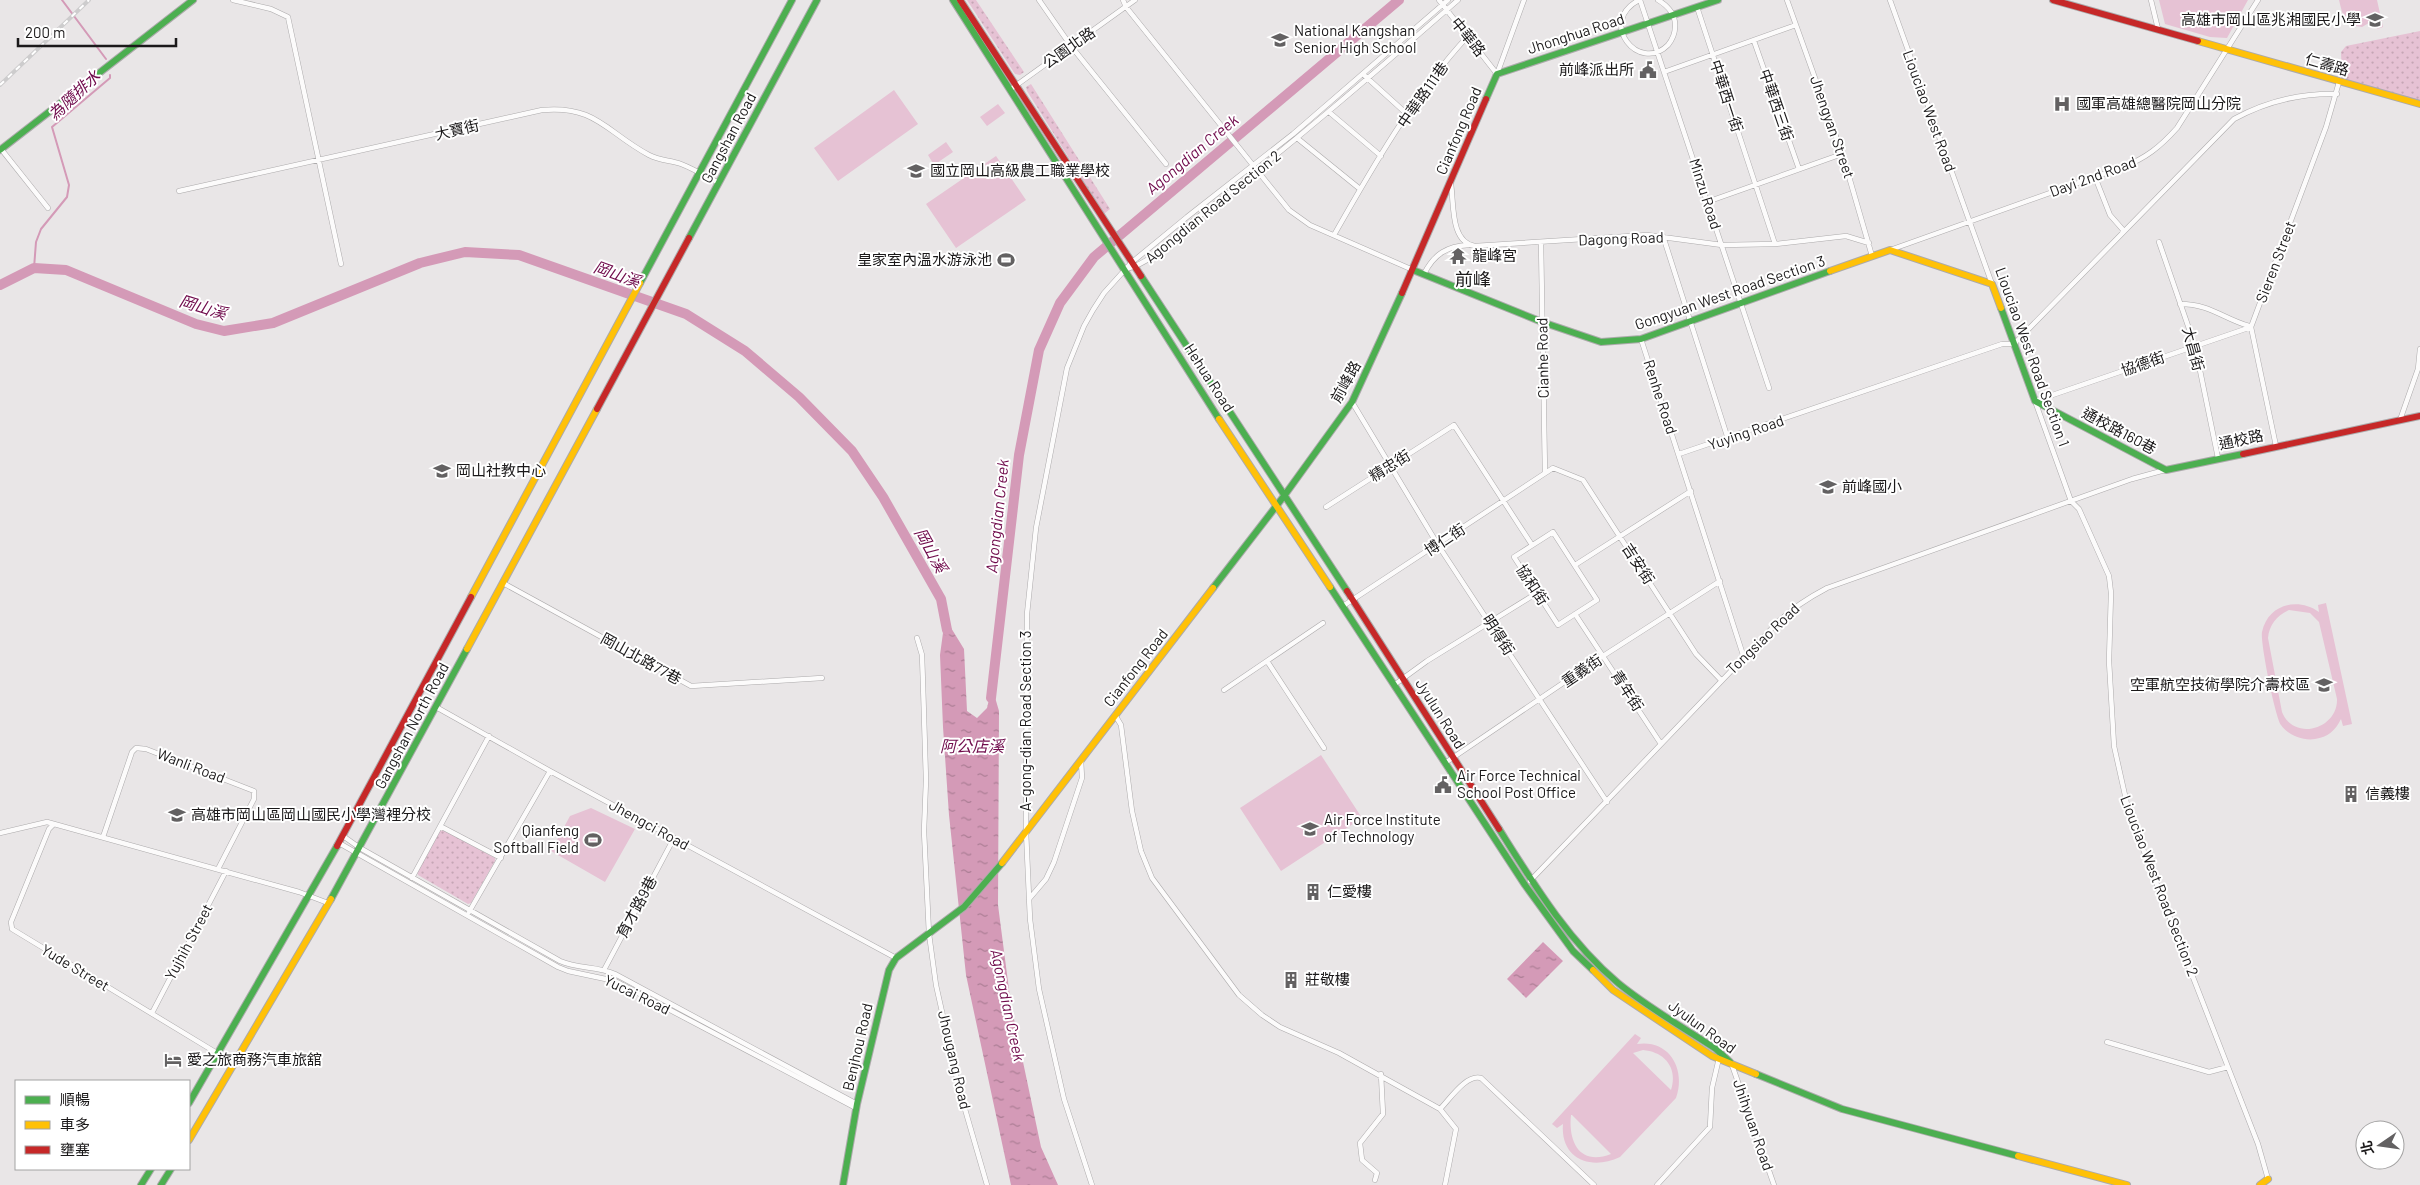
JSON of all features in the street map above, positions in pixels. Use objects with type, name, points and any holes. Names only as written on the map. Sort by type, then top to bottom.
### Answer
[{"type":"main road","points":[[1,150],[104,72],[193,0]]},
{"type":"main road","name":"Gangshan Road","points":[[631,299],[792,0]]},
{"type":"main road","name":"Gangshan Road","points":[[646,318],[817,0]]},
{"type":"main road","points":[[953,0],[1013,87]]},
{"type":"main road","points":[[960,0],[1013,87]]},
{"type":"main road","name":"Jhonghua Road","points":[[1498,74],[1718,0]]},
{"type":"main road","name":"仁壽路","points":[[2053,0],[2420,104]]},
{"type":"main road","name":"Cianfong Road","points":[[1413,270],[1498,74]]},
{"type":"main road","name":"Hehua Road","points":[[1013,87],[1103,218],[1284,496]]},
{"type":"main road","name":"Hehua Road","points":[[1013,87],[1096,225],[1277,506]]},
{"type":"main road","points":[[1890,250],[1992,284]]},
{"type":"main road","name":"Gongyuan West Road Section 3","points":[[1413,270],[1542,322],[1600,342],[1641,339],[1890,250]]},
{"type":"main road","name":"前峰路","points":[[1277,506],[1352,402],[1413,270]]},
{"type":"main road","name":"Liouciao West Road Section 1","points":[[1992,284],[2035,401]]},
{"type":"main road","name":"Gangshan North Road","points":[[190,1101],[343,836],[631,299]]},
{"type":"main road","name":"Gangshan North Road","points":[[190,1138],[236,1064],[358,851],[646,318]]},
{"type":"main road","name":"通校路160巷","points":[[2035,401],[2166,470]]},
{"type":"main road","name":"通校路","points":[[2166,470],[2420,416]]},
{"type":"main road","name":"Jyulun Road","points":[[1284,496],[1531,880],[1580,946],[1618,984],[1732,1065]]},
{"type":"main road","name":"Cianfong Road","points":[[929,934],[964,907],[984,886],[1277,506]]},
{"type":"main road","name":"Jyulun Road","points":[[1277,506],[1525,885],[1573,951],[1613,990],[1719,1056]]},
{"type":"main road","points":[[896,958],[929,934]]},
{"type":"main road","name":"Benjhou Road","points":[[843,1185],[857,1106],[889,970],[896,958]]},
{"type":"main road","points":[[1732,1065],[1842,1109],[2127,1185]]},
{"type":"main road","points":[[141,1185],[150,1170]]},
{"type":"main road","points":[[161,1185],[170,1170]]},
{"type":"main road","points":[[2260,1185],[2268,1179]]},
{"type":"street","points":[[233,0],[271,9],[288,17],[341,264]]},
{"type":"street","points":[[1039,0],[1071,46],[1166,164]]},
{"type":"street","points":[[1123,0],[1126,7],[1221,124],[1256,172],[1289,210],[1310,225],[1413,270]]},
{"type":"street","name":"公園北路","points":[[1013,87],[1135,0]]},
{"type":"street","name":"Agongdian Road Section 2","points":[[1123,267],[1293,134],[1403,38],[1441,2],[1448,0]]},
{"type":"street","name":"Agongdian Road Section 2","points":[[1131,262],[1146,263],[1191,222],[1298,139],[1458,0]]},
{"type":"street","name":"Cianfong Road","points":[[1498,74],[1524,0]]},
{"type":"street","points":[[1640,0],[1626,10],[1622,17],[1622,32],[1632,48],[1640,52],[1657,52],[1671,42],[1674,34],[1674,15],[1664,3],[1658,0]]},
{"type":"street","name":"Minzu Road","points":[[1640,0],[1770,388]]},
{"type":"street","name":"Jhengyan Street","points":[[1787,0],[1842,154],[1872,256]]},
{"type":"street","name":"Liouciao West Road","points":[[1890,0],[1969,221]]},
{"type":"street","points":[[2151,0],[2158,30]]},
{"type":"street","name":"Dayi 2nd Road","points":[[1969,221],[2139,161],[2161,147],[2177,128],[2258,0]]},
{"type":"street","name":"中華路","points":[[1441,2],[1498,74]]},
{"type":"street","name":"中華西一街","points":[[1697,7],[1775,244]]},
{"type":"street","points":[[1664,72],[1796,26]]},
{"type":"street","name":"中華路111巷","points":[[1334,235],[1360,189],[1408,115],[1448,58],[1468,36]]},
{"type":"street","points":[[1403,38],[1407,43]]},
{"type":"street","name":"中華西三街","points":[[1754,40],[1798,169]]},
{"type":"street","points":[[1361,73],[1408,115]]},
{"type":"street","name":"Sieren Street","points":[[2250,327],[2279,256],[2337,94],[2339,82]]},
{"type":"street","points":[[2014,344],[2234,119],[2270,102],[2289,97],[2337,94]]},
{"type":"street","points":[[1324,107],[1381,156]]},
{"type":"street","name":"大寶街","points":[[179,191],[542,110],[560,108],[586,113],[647,154],[663,162],[680,163],[719,183]]},
{"type":"street","points":[[1293,134],[1360,189]]},
{"type":"street","points":[[1,150],[48,208]]},
{"type":"street","points":[[1707,202],[1842,154]]},
{"type":"street","points":[[2095,177],[2110,216],[2124,231]]},
{"type":"street","points":[[1451,182],[1457,231],[1464,242],[1471,245]]},
{"type":"street","points":[[1187,216],[1191,222]]},
{"type":"street","name":"Gongyuan West Road Section 3","points":[[1890,250],[1969,221]]},
{"type":"street","name":"Liouciao West Road Section 1","points":[[1969,221],[1992,284]]},
{"type":"street","name":"Dagong Road","points":[[1424,274],[1437,254],[1443,250],[1471,245],[1629,236],[1663,236],[1722,245],[1775,244],[1846,236],[1858,238],[1869,243]]},
{"type":"street","points":[[1663,236],[1728,439]]},
{"type":"street","name":"Cianhe Road","points":[[1541,242],[1545,473]]},
{"type":"street","name":"大昌街","points":[[2160,242],[2195,346],[2218,458]]},
{"type":"street","name":"A-gong-dian Road Section 3","points":[[1092,1185],[1066,1108],[1049,1042],[1039,988],[1029,899],[1026,831],[1026,623],[1036,528],[1067,368],[1076,344],[1093,310],[1123,267]]},
{"type":"street","points":[[2180,304],[2203,306],[2250,327],[2276,446]]},
{"type":"street","name":"協德街","points":[[2035,401],[2250,327]]},
{"type":"street","name":"Renhe Road","points":[[1641,339],[1679,454]]},
{"type":"street","name":"Yuying Road","points":[[1679,454],[1728,439],[2002,344],[2014,344]]},
{"type":"street","points":[[2400,420],[2418,369],[2420,349]]},
{"type":"street","name":"Liouciao West Road Section 1","points":[[2035,401],[2071,501]]},
{"type":"street","name":"明得街","points":[[1352,402],[1438,545],[1607,802]]},
{"type":"street","name":"精忠街","points":[[1326,506],[1454,425],[1503,501]]},
{"type":"street","points":[[1679,454],[1744,658]]},
{"type":"street","name":"吉安街","points":[[1545,473],[1553,468],[1583,480],[1696,654],[1721,680]]},
{"type":"street","name":"通校路","points":[[2071,501],[2137,477],[2166,470]]},
{"type":"street","name":"博仁街","points":[[1343,606],[1545,473]]},
{"type":"street","points":[[1574,565],[1691,491]]},
{"type":"street","points":[[1503,501],[1532,545]]},
{"type":"street","name":"Tongsiao Road","points":[[1525,885],[1607,802],[1790,609],[1827,588],[2071,501]]},
{"type":"street","name":"Liouciao West Road Section 2","points":[[2071,501],[2079,509],[2108,576],[2111,593],[2109,661],[2114,746],[2129,814],[2258,1144],[2268,1179]]},
{"type":"street","name":"協和街","points":[[1553,532],[1574,565],[1597,600],[1558,625],[1514,557],[1553,532]]},
{"type":"street","name":"重義街","points":[[1445,763],[1603,656],[1720,581]]},
{"type":"street","name":"岡山北路77巷","points":[[502,583],[691,686],[822,678]]},
{"type":"street","points":[[1394,685],[1537,593]]},
{"type":"street","name":"青年街","points":[[1575,614],[1661,744]]},
{"type":"street","points":[[1224,690],[1323,623]]},
{"type":"street","points":[[918,638],[922,655],[926,780],[924,830],[929,934]]},
{"type":"street","points":[[1267,661],[1324,748]]},
{"type":"street","name":"Jhengci Road","points":[[436,707],[550,771],[896,958]]},
{"type":"street","points":[[1115,715],[1121,725],[1132,811],[1141,851],[1152,878],[1239,995],[1262,1015],[1280,1027],[1340,1053],[1381,1074],[1440,1109],[1456,1129],[1445,1185]]},
{"type":"street","points":[[409,883],[489,736]]},
{"type":"street","name":"Wanli Road","points":[[103,837],[132,752],[136,748],[146,749],[254,791],[254,799],[218,869]]},
{"type":"street","points":[[1029,899],[1046,879],[1054,862],[1082,778],[1081,760]]},
{"type":"street","points":[[467,915],[550,771]]},
{"type":"street","points":[[0,833],[39,822],[47,822],[226,871],[328,903]]},
{"type":"street","name":"Yude Street","points":[[54,825],[49,829],[11,922],[12,929],[236,1064]]},
{"type":"street","points":[[440,826],[501,858]]},
{"type":"street","name":"Yucai Road","points":[[343,836],[358,851],[409,883],[558,966],[568,971],[603,976],[615,981],[857,1106]]},
{"type":"street","name":"育才路9巷","points":[[603,976],[674,838]]},
{"type":"street","name":"Yucai Road","points":[[338,843],[412,877],[569,965],[605,969],[857,1106]]},
{"type":"street","name":"Yujhih Street","points":[[152,1014],[226,871]]},
{"type":"street","name":"Jhougang Road","points":[[929,934],[936,985],[960,1092],[987,1185]]},
{"type":"street","points":[[2107,1042],[2209,1072],[2228,1067]]},
{"type":"street","points":[[1657,1185],[1710,1127],[1712,1088],[1719,1056]]},
{"type":"street","name":"Jhihyuan Road","points":[[1732,1065],[1774,1185]]},
{"type":"street","points":[[1375,1180],[1377,1173],[1362,1160],[1360,1143],[1383,1114],[1381,1074]]},
{"type":"street","points":[[1440,1109],[1469,1080],[1476,1077],[1481,1078],[1594,1185]]},
{"type":"shaded area","points":[[967,0],[976,0],[1024,72],[1020,75],[1015,74]]},
{"type":"shaded area","points":[[2159,0],[2248,0],[2227,38],[2210,37],[2165,24]]},
{"type":"shaded area","points":[[2339,0],[2377,0],[2383,27],[2377,29],[2374,20],[2362,27],[2351,24],[2343,15]]},
{"type":"shaded area","points":[[2420,31],[2420,101],[2342,81],[2341,52],[2346,46]]},
{"type":"shaded area","points":[[1031,84],[1110,209],[1104,214],[1027,91],[1026,87]]},
{"type":"shaded area","points":[[894,90],[918,124],[838,181],[814,148]]},
{"type":"shaded area","points":[[998,104],[1005,113],[987,126],[980,117]]},
{"type":"shaded area","points":[[946,142],[953,152],[934,165],[928,155]]},
{"type":"shaded area","points":[[996,156],[1026,200],[956,248],[926,204]]},
{"type":"shaded area","points":[[2326,603],[2352,724],[2343,726],[2341,719],[2334,730],[2324,737],[2306,739],[2288,732],[2278,719],[2266,663],[2262,632],[2265,622],[2277,609],[2293,604],[2311,607],[2319,612],[2318,605]],"holes":[[[2289,610],[2310,613],[2319,622],[2337,699],[2331,718],[2314,728],[2305,729],[2296,727],[2288,721],[2282,712],[2268,638],[2272,625],[2285,612]]]},
{"type":"shaded area","points":[[1321,755],[1362,818],[1281,871],[1240,808]]},
{"type":"shaded area","name":"Qianfeng Softball Field","points":[[591,808],[635,829],[605,882],[551,851],[570,816]]},
{"type":"shaded area","points":[[444,830],[495,858],[471,903],[468,904],[418,875],[417,872],[440,831]]},
{"type":"shaded area","points":[[1635,1034],[1641,1038],[1637,1044],[1658,1046],[1673,1059],[1677,1067],[1679,1087],[1676,1098],[1620,1157],[1598,1163],[1580,1159],[1572,1154],[1567,1146],[1563,1136],[1563,1124],[1557,1128],[1552,1124]],"holes":[[[1643,1050],[1658,1054],[1668,1062],[1673,1075],[1671,1090],[1633,1053]],[[1572,1115],[1611,1154],[1591,1157],[1578,1149],[1572,1134]]]},
{"type":"water","name":"阿公店溪","points":[[945,618],[964,649],[967,711],[977,718],[987,708],[992,687],[999,711],[998,905],[1011,1005],[1041,1147],[1058,1185],[1011,1185],[966,975],[949,815],[943,727],[940,655]]},
{"type":"water","points":[[1543,942],[1563,961],[1526,998],[1507,979]]},
{"type":"waterway","name":"為隨排水","points":[[62,0],[106,59]]},
{"type":"waterway","name":"Agongdian Creek","points":[[991,698],[1019,455],[1039,350],[1060,303],[1094,257],[1399,0]]},
{"type":"waterway","name":"為隨排水","points":[[34,268],[36,242],[41,229],[67,197],[69,185],[52,127],[110,78],[110,75]]},
{"type":"waterway","name":"岡山溪","points":[[0,285],[34,268],[66,270],[196,324],[224,331],[273,323],[420,263],[465,252],[519,255],[686,314],[745,351],[799,397],[852,451],[883,497],[941,599],[947,630]]},
{"type":"railway","points":[[0,85],[89,0]]},
{"type":"traffic: fast","points":[[0,150],[193,0]]},
{"type":"traffic: fast","points":[[640,283],[792,0]]},
{"type":"traffic: fast","points":[[689,238],[817,0]]},
{"type":"traffic: fast","points":[[953,0],[1219,419]]},
{"type":"traffic: fast","points":[[1486,99],[1497,74],[1718,0]]},
{"type":"traffic: fast","points":[[1413,270],[1542,322],[1601,342],[1641,339],[1830,271]]},
{"type":"traffic: fast","points":[[1141,276],[1347,591]]},
{"type":"traffic: fast","points":[[1213,588],[1284,496],[1352,402],[1402,293]]},
{"type":"traffic: fast","points":[[2001,308],[2035,401],[2166,470],[2243,454]]},
{"type":"traffic: fast","points":[[1330,587],[1525,885],[1573,951],[1593,970]]},
{"type":"traffic: fast","points":[[331,899],[467,649]]},
{"type":"traffic: fast","points":[[1499,829],[1552,910],[1600,967],[1629,992],[1716,1049],[1730,1062]]},
{"type":"traffic: fast","points":[[190,1101],[337,846]]},
{"type":"traffic: fast","points":[[843,1185],[857,1104],[889,970],[896,958],[964,907],[1002,863]]},
{"type":"traffic: fast","points":[[1756,1074],[1842,1109],[2018,1156]]},
{"type":"traffic: fast","points":[[141,1185],[150,1170]]},
{"type":"traffic: fast","points":[[161,1185],[170,1170]]},
{"type":"traffic: slow","points":[[2198,41],[2420,104]]},
{"type":"traffic: slow","points":[[1830,271],[1890,250],[1992,284],[2001,308]]},
{"type":"traffic: slow","points":[[471,597],[640,283]]},
{"type":"traffic: slow","points":[[467,649],[597,409]]},
{"type":"traffic: slow","points":[[1219,419],[1330,587]]},
{"type":"traffic: slow","points":[[1002,863],[1213,588]]},
{"type":"traffic: slow","points":[[190,1138],[331,899]]},
{"type":"traffic: slow","points":[[1593,970],[1613,990],[1712,1056],[1756,1074]]},
{"type":"traffic: slow","points":[[2018,1156],[2127,1185]]},
{"type":"traffic: slow","points":[[2260,1185],[2268,1179]]},
{"type":"traffic: jam","points":[[960,0],[1141,276]]},
{"type":"traffic: jam","points":[[2053,0],[2198,41]]},
{"type":"traffic: jam","points":[[1402,293],[1486,99]]},
{"type":"traffic: jam","points":[[597,409],[689,238]]},
{"type":"traffic: jam","points":[[2243,454],[2420,416]]},
{"type":"traffic: jam","points":[[1347,591],[1499,829]]},
{"type":"traffic: jam","points":[[337,846],[471,597]]},
{"type":"place","name":"高雄市岡山區兆湘國民小學","points":[[2375,20]]},
{"type":"place","name":"National Kangshan Senior High School","points":[[1280,40]]},
{"type":"place","name":"前峰派出所","points":[[1648,70]]},
{"type":"place","name":"國軍高雄總醫院岡山分院","points":[[2062,104]]},
{"type":"place","name":"國立岡山高級農工職業學校","points":[[916,171]]},
{"type":"place","name":"龍峰宮","points":[[1458,256]]},
{"type":"place","name":"皇家室內溫水游泳池","points":[[1006,260]]},
{"type":"place","name":"岡山社教中心","points":[[442,471]]},
{"type":"place","name":"前峰國小","points":[[1828,487]]},
{"type":"place","name":"空軍航空技術學院介壽校區","points":[[2324,685]]},
{"type":"place","name":"Air Force Technical School Post Office","points":[[1443,785]]},
{"type":"place","name":"信義樓","points":[[2351,794]]},
{"type":"place","name":"高雄市岡山區岡山國民小學灣裡分校","points":[[177,815]]},
{"type":"place","name":"Air Force Institute of Technology","points":[[1310,829]]},
{"type":"place","name":"Qianfeng Softball Field","points":[[593,840]]},
{"type":"place","name":"仁愛樓","points":[[1313,892]]},
{"type":"place","name":"莊敬樓","points":[[1291,980]]},
{"type":"place","name":"愛之旅商務汽車旅舘","points":[[173,1060]]},
{"type":"district","name":"前峰","points":[[1473,280]]}]
